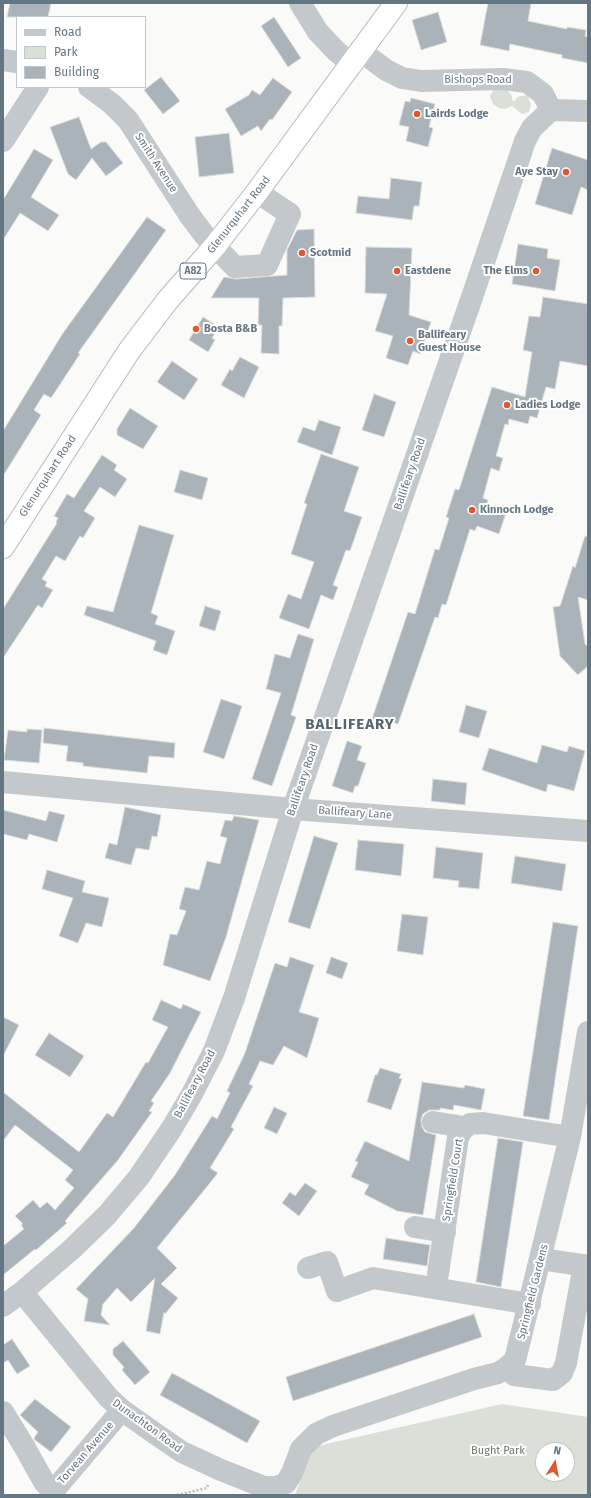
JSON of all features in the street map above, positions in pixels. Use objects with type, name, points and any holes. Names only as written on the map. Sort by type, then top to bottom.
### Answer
[{"type":"highway","name":"Glenurquhart Road","points":[[3,548],[129,352],[167,301],[215,246],[257,192],[396,3]]},
{"type":"street","name":"Bishops Road","points":[[300,3],[318,32],[336,51],[357,58],[402,78],[421,81],[503,79],[527,82],[543,94],[551,110]]},
{"type":"street","points":[[3,60],[16,62]]},
{"type":"street","points":[[3,142],[37,88]]},
{"type":"street","name":"Smith Avenue","points":[[89,88],[112,104],[128,120],[190,216],[235,267],[267,265],[290,214],[257,192]]},
{"type":"street","points":[[551,110],[588,111]]},
{"type":"street","name":"Ballifeary Road","points":[[3,1306],[22,1292],[107,1215],[139,1177],[172,1128],[192,1094],[214,1051],[234,998],[293,808],[470,303],[525,141],[532,128],[551,110]]},
{"type":"street","name":"Ballifeary Lane","points":[[3,782],[293,808],[588,832]]},
{"type":"street","name":"Springfield Gardens","points":[[506,1368],[515,1360],[541,1259],[570,1137],[588,1032]]},
{"type":"street","name":"Springfield Court","points":[[432,1122],[458,1126],[463,1129]]},
{"type":"street","name":"Springfield Court","points":[[438,1274],[458,1137],[463,1129],[470,1124],[484,1123],[570,1137]]},
{"type":"street","name":"Springfield Court","points":[[415,1227],[445,1232]]},
{"type":"street","points":[[506,1368],[514,1375],[553,1380],[562,1374],[566,1363],[586,1265],[541,1259]]},
{"type":"street","points":[[308,1268],[327,1262],[337,1291],[373,1278],[530,1304]]},
{"type":"street","name":"Dunachton Road","points":[[22,1292],[108,1397],[122,1410],[182,1452],[217,1468],[264,1486],[277,1487],[286,1483],[292,1474],[301,1449],[307,1441],[316,1434],[332,1426],[474,1379],[498,1373],[506,1368]]},
{"type":"street","name":"Torvean Avenue","points":[[51,1493],[122,1410]]},
{"type":"street","points":[[3,1412],[51,1493]]},
{"type":"path","points":[[177,1495],[207,1488],[217,1468]]},
{"type":"green space","points":[[495,87],[505,88],[511,94],[513,102],[518,97],[527,95],[531,104],[529,112],[522,114],[512,106],[505,109],[499,108],[493,104],[490,96]]},
{"type":"green space","name":"Bught Park","points":[[502,1404],[588,1417],[588,1495],[295,1495],[313,1447]]},
{"type":"building","points":[[10,3],[51,3],[48,16],[7,17]]},
{"type":"building","points":[[488,3],[531,3],[528,21],[567,29],[567,27],[586,30],[585,36],[588,37],[588,63],[562,58],[562,55],[510,44],[509,51],[480,45]]},
{"type":"building","points":[[438,12],[447,42],[421,50],[412,20]]},
{"type":"building","points":[[274,17],[301,58],[288,67],[261,26]]},
{"type":"building","points":[[161,77],[180,101],[163,114],[144,90]]},
{"type":"building","points":[[273,78],[292,92],[272,120],[270,119],[261,131],[258,126],[241,136],[225,109],[249,95],[252,90],[260,95]]},
{"type":"building","name":"Lairds Lodge","points":[[411,98],[435,104],[429,127],[433,128],[428,147],[406,141],[409,127],[399,125],[405,101],[410,102]]},
{"type":"building","points":[[79,117],[91,149],[101,142],[106,142],[123,163],[106,176],[92,158],[76,180],[68,174],[50,127]]},
{"type":"building","points":[[229,133],[234,173],[199,177],[195,137]]},
{"type":"building","name":"Aye Stay","points":[[552,148],[588,160],[588,190],[581,187],[572,215],[535,204]]},
{"type":"building","points":[[34,149],[53,160],[31,197],[59,215],[48,231],[20,213],[3,240],[3,200]]},
{"type":"building","points":[[391,178],[422,182],[419,206],[414,206],[412,220],[356,213],[358,196],[389,199]]},
{"type":"building","points":[[147,217],[166,230],[78,353],[80,354],[51,398],[44,394],[34,410],[41,415],[3,476],[3,431],[63,333]]},
{"type":"building","points":[[314,229],[315,297],[283,298],[282,326],[279,326],[279,354],[261,353],[262,325],[258,325],[259,298],[211,298],[224,277],[236,279],[287,275],[287,250],[297,230]]},
{"type":"building","name":"The Elms","points":[[518,244],[548,249],[547,258],[560,260],[555,291],[512,284]]},
{"type":"building","points":[[366,247],[412,248],[409,315],[431,322],[420,354],[413,351],[408,365],[386,358],[393,336],[375,331],[387,294],[365,293]]},
{"type":"building","points":[[543,297],[588,304],[588,366],[560,361],[555,389],[546,387],[537,418],[530,416],[528,424],[509,419],[508,425],[505,424],[496,456],[503,458],[499,471],[491,468],[483,498],[488,500],[486,506],[506,513],[499,534],[477,526],[475,531],[470,529],[446,605],[442,604],[438,618],[435,617],[398,724],[392,722],[390,728],[371,722],[408,612],[415,614],[435,549],[439,550],[449,518],[446,517],[455,489],[459,490],[492,387],[525,397],[532,352],[523,350],[529,316],[540,317]]},
{"type":"building","points":[[203,317],[219,327],[212,338],[215,340],[208,352],[189,340]]},
{"type":"building","points":[[240,357],[259,367],[244,398],[221,385],[230,369],[232,371]]},
{"type":"building","points":[[172,361],[198,379],[184,400],[157,382]]},
{"type":"building","points":[[374,394],[396,402],[384,437],[362,430]]},
{"type":"building","points":[[130,408],[158,426],[143,449],[117,435],[117,429]]},
{"type":"building","points":[[319,420],[341,427],[332,455],[297,442],[303,427],[315,431]]},
{"type":"building","points":[[321,454],[359,467],[344,511],[362,517],[350,551],[346,550],[333,585],[338,587],[333,600],[321,595],[309,629],[279,618],[288,594],[301,599],[314,562],[291,554],[307,504],[304,503]]},
{"type":"building","points":[[102,455],[117,465],[114,470],[127,479],[115,497],[100,487],[84,511],[95,518],[83,538],[80,536],[65,561],[56,556],[42,579],[47,582],[45,586],[53,590],[42,608],[38,605],[3,658],[3,609],[57,523],[58,518],[54,516],[67,494],[74,498]]},
{"type":"building","points":[[180,470],[208,478],[202,500],[174,492]]},
{"type":"building","points":[[139,525],[174,535],[151,613],[158,616],[155,624],[175,631],[167,655],[153,650],[156,641],[84,615],[87,606],[113,612]]},
{"type":"building","points":[[585,536],[588,537],[588,600],[578,597],[585,644],[588,647],[588,666],[578,675],[560,656],[553,607],[560,606],[573,566],[575,568]]},
{"type":"building","points":[[205,606],[221,611],[215,631],[199,626]]},
{"type":"building","points":[[298,634],[314,639],[291,715],[296,717],[272,786],[252,779],[281,693],[266,689],[275,654],[290,658]]},
{"type":"building","points":[[221,699],[242,706],[224,759],[203,752]]},
{"type":"building","points":[[466,705],[487,711],[479,738],[459,732]]},
{"type":"building","points":[[44,728],[175,743],[174,758],[149,756],[147,773],[83,766],[83,763],[66,761],[68,746],[43,743]]},
{"type":"building","points":[[27,729],[42,730],[39,763],[4,760],[8,730],[27,732]]},
{"type":"building","points":[[347,741],[362,746],[357,760],[366,763],[358,786],[355,786],[353,793],[332,786]]},
{"type":"building","points":[[542,745],[567,752],[569,746],[585,751],[574,791],[548,784],[546,792],[482,770],[489,748],[537,763]]},
{"type":"building","points":[[433,779],[467,783],[465,805],[431,801]]},
{"type":"building","points":[[125,807],[161,815],[157,837],[152,836],[149,850],[136,848],[131,865],[105,858],[109,843],[117,845]]},
{"type":"building","points":[[3,810],[46,821],[49,811],[65,815],[57,842],[29,834],[27,840],[3,834]]},
{"type":"building","points":[[234,816],[259,820],[226,937],[210,981],[163,965],[170,934],[177,935],[186,911],[179,909],[185,887],[199,890],[207,861],[220,864],[227,838],[220,836],[225,820],[232,821]]},
{"type":"building","points":[[314,836],[338,843],[310,929],[288,922]]},
{"type":"building","points":[[358,840],[404,844],[401,876],[355,870]]},
{"type":"building","points":[[436,847],[483,853],[479,889],[458,887],[459,881],[433,878]]},
{"type":"building","points":[[515,856],[566,864],[562,891],[511,883]]},
{"type":"building","points":[[47,870],[85,881],[82,892],[109,898],[102,927],[86,923],[78,943],[59,936],[73,898],[42,889]]},
{"type":"building","points":[[402,914],[428,917],[423,955],[397,951]]},
{"type":"building","points":[[553,922],[578,926],[549,1120],[523,1116]]},
{"type":"building","points":[[290,957],[314,965],[299,1012],[319,1018],[307,1058],[284,1046],[273,1065],[260,1061],[249,1084],[253,1086],[231,1127],[234,1129],[210,1168],[218,1173],[157,1248],[177,1268],[161,1284],[178,1298],[165,1314],[164,1312],[160,1334],[146,1331],[155,1278],[131,1302],[117,1288],[103,1304],[101,1315],[110,1325],[84,1321],[88,1299],[76,1289],[134,1228],[175,1175],[212,1116],[217,1119],[230,1093],[227,1091],[245,1053],[275,963],[287,967]]},
{"type":"building","points":[[331,957],[348,963],[342,979],[326,973]]},
{"type":"building","points":[[161,1000],[181,1009],[183,1004],[201,1012],[170,1073],[151,1101],[154,1103],[149,1111],[152,1112],[118,1160],[65,1221],[67,1223],[36,1250],[35,1249],[3,1275],[3,1246],[24,1229],[21,1225],[23,1224],[15,1216],[33,1200],[40,1208],[47,1202],[55,1210],[74,1188],[65,1180],[73,1170],[15,1125],[3,1141],[3,1092],[79,1152],[107,1113],[113,1117],[146,1062],[148,1063],[168,1027],[152,1020]]},
{"type":"building","points":[[3,1017],[19,1025],[3,1056]]},
{"type":"building","points":[[49,1033],[84,1056],[70,1077],[35,1055]]},
{"type":"building","points":[[380,1068],[401,1074],[399,1078],[402,1079],[391,1110],[367,1102],[375,1075],[377,1075]]},
{"type":"building","points":[[422,1082],[464,1088],[465,1085],[485,1089],[481,1110],[454,1105],[453,1110],[440,1108],[440,1110],[429,1110],[423,1114],[421,1120],[422,1127],[425,1132],[436,1135],[423,1215],[397,1211],[364,1194],[369,1185],[351,1177],[358,1162],[355,1161],[365,1141],[409,1161]]},
{"type":"building","points":[[274,1107],[287,1113],[277,1134],[264,1128]]},
{"type":"building","points":[[498,1138],[523,1142],[501,1287],[476,1282]]},
{"type":"building","points":[[305,1183],[317,1191],[299,1216],[282,1203],[290,1192],[295,1196]]},
{"type":"building","points":[[386,1238],[430,1245],[427,1266],[383,1259]]},
{"type":"building","points":[[474,1314],[482,1337],[293,1401],[286,1377]]},
{"type":"building","points":[[12,1339],[30,1366],[17,1374],[8,1360],[3,1363],[3,1345]]},
{"type":"building","points":[[123,1341],[150,1372],[135,1385],[122,1370],[124,1367],[113,1355],[113,1349]]},
{"type":"building","points":[[172,1373],[260,1421],[247,1443],[160,1395]]},
{"type":"building","points":[[35,1399],[71,1427],[51,1452],[35,1440],[34,1438],[38,1432],[20,1415]]},
{"type":"place","name":"Lairds Lodge","points":[[417,114]]},
{"type":"place","name":"Aye Stay","points":[[566,172]]},
{"type":"place","name":"Scotmid","points":[[302,253]]},
{"type":"place","name":"Eastdene","points":[[397,271]]},
{"type":"place","name":"The Elms","points":[[536,271]]},
{"type":"place","name":"Bosta B&B","points":[[196,329]]},
{"type":"place","name":"Ballifeary Guest House","points":[[410,341]]},
{"type":"place","name":"Ladies Lodge","points":[[507,405]]},
{"type":"place","name":"Kinnoch Lodge","points":[[472,510]]},
{"type":"district","name":"BALLIFEARY","points":[[350,725]]}]
